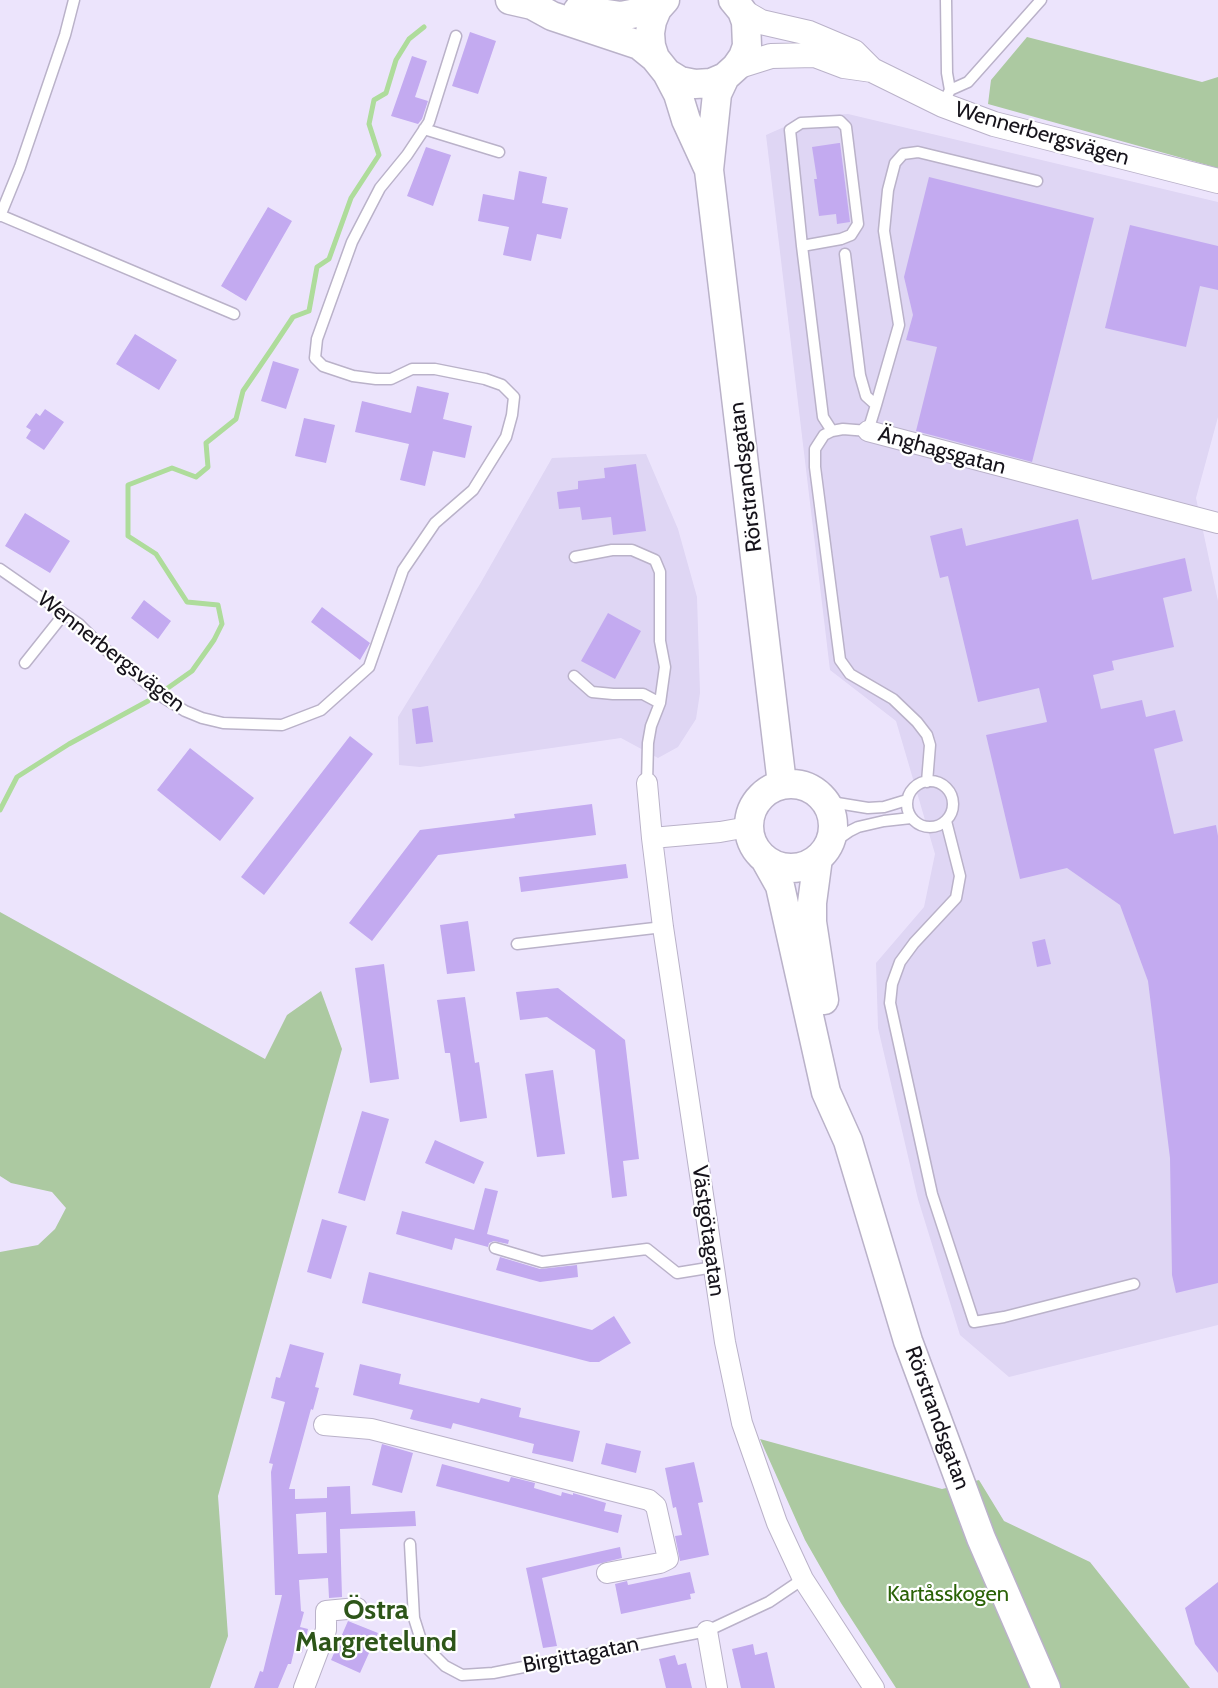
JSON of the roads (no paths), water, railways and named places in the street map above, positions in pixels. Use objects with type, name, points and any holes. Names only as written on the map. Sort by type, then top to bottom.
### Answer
[{"type":"main road","name":"Wennerbergsvägen","points":[[526,2],[621,16],[661,5]]},
{"type":"main road","name":"Wennerbergsvägen","points":[[526,2],[552,16],[639,45],[680,81],[695,84],[711,83],[730,72],[747,46],[748,34],[737,6]]},
{"type":"main road","name":"Wennerbergsvägen","points":[[661,5],[652,21],[650,33],[651,46],[661,65]]},
{"type":"main road","name":"Rörstrandsgatan","points":[[661,65],[678,94],[686,120],[709,170]]},
{"type":"main road","name":"Rörstrandsgatan","points":[[730,72],[717,94],[709,170],[782,784]]},
{"type":"main road","points":[[748,827],[752,808],[757,799],[772,787],[782,784],[801,784],[819,794],[825,801]]},
{"type":"main road","name":"Rörstrandsgatan","points":[[825,801],[831,812],[832,836],[823,853],[812,903],[812,922],[823,993],[844,1087],[848,1141]]},
{"type":"main road","name":"Rörstrandsgatan","points":[[748,827],[750,840],[766,861],[780,886],[826,1092],[848,1141],[908,1341],[981,1538],[1046,1688]]},
{"type":"main road","points":[[766,861],[779,867],[793,868],[806,865],[823,853]]},
{"type":"street","name":"Wennerbergsvägen","points":[[737,6],[761,22],[809,33],[854,52],[872,70]]},
{"type":"street","name":"Wennerbergsvägen","points":[[730,72],[771,56],[815,55],[844,66],[872,70],[946,98],[994,124],[1218,181]]},
{"type":"street","name":"Änghagsgatan","points":[[868,431],[1218,523]]},
{"type":"street","name":"Västgötagatan","points":[[646,783],[663,927],[725,1342],[742,1423],[777,1522],[803,1579],[874,1688]]},
{"type":"street","points":[[652,838],[748,827]]},
{"type":"street","points":[[324,1425],[371,1429],[649,1500],[656,1506],[668,1559],[660,1563],[607,1573]]},
{"type":"street","points":[[304,1688],[326,1630],[326,1611],[357,1608]]},
{"type":"street","points":[[707,1631],[717,1688]]},
{"type":"lane","points":[[74,0],[65,35],[20,167],[0,215],[234,314]]},
{"type":"lane","points":[[946,0],[946,98]]},
{"type":"lane","points":[[946,98],[968,82],[1041,0]]},
{"type":"lane","name":"Wennerbergsvägen","points":[[0,569],[79,624],[99,644],[164,698],[185,711],[223,723],[282,725],[306,717],[321,710],[369,667],[403,570],[435,523],[473,490],[506,437],[512,415],[514,397],[502,385],[485,379],[435,369],[412,369],[391,379],[376,379],[353,376],[323,366],[315,358],[317,339],[352,242],[380,188],[429,122],[456,36]]},
{"type":"lane","points":[[802,246],[827,243],[851,235],[858,224],[846,127],[840,121],[820,120],[801,123],[790,129],[802,246],[823,417],[832,431]]},
{"type":"lane","points":[[424,129],[499,152]]},
{"type":"lane","name":"Änghagsgatan","points":[[868,431],[898,325],[884,231],[888,190],[895,163],[903,154],[918,152],[1037,180]]},
{"type":"lane","points":[[845,254],[860,375],[866,396],[876,405]]},
{"type":"lane","points":[[868,431],[843,429],[832,431],[824,435],[815,449],[815,467],[840,660],[850,674],[894,699],[927,735],[930,745],[927,782]]},
{"type":"lane","points":[[575,557],[612,550],[632,550],[655,560],[660,572],[662,593],[660,641],[665,667],[660,703],[651,726],[648,743],[646,783]]},
{"type":"lane","points":[[25,663],[64,614]]},
{"type":"lane","points":[[574,676],[592,692],[643,694],[660,703]]},
{"type":"lane","points":[[927,782],[945,787],[951,795],[953,804],[951,813],[946,821],[937,826],[919,825],[911,818],[908,809],[907,800],[911,791],[918,784],[927,782]]},
{"type":"lane","points":[[825,801],[868,808],[890,806],[907,800]]},
{"type":"lane","points":[[823,853],[858,827],[884,820],[911,818]]},
{"type":"lane","points":[[946,821],[960,876],[956,898],[914,943],[900,962],[892,984],[890,1003],[932,1194],[974,1322],[1134,1284]]},
{"type":"lane","points":[[517,944],[663,927]]},
{"type":"lane","points":[[495,1248],[542,1262],[647,1249],[677,1273],[714,1267]]},
{"type":"lane","name":"Birgittagatan","points":[[410,1544],[414,1618],[420,1637],[437,1659],[457,1674],[467,1676],[493,1673],[707,1631],[769,1602],[803,1579]]},
{"type":"waterway","points":[[165,690],[192,671],[214,640],[222,624],[218,605],[187,602],[156,554],[128,536],[128,485],[172,468],[196,477],[208,467],[206,443],[236,419],[243,391],[293,317],[309,311],[317,267],[329,259],[351,198],[379,155],[369,124],[374,100],[386,93],[396,60],[409,39],[424,27]]},
{"type":"waterway","points":[[0,810],[17,777],[69,744],[148,701]]},
{"type":"district","name":"Östra Margretelund","points":[[376,1627]]},
{"type":"park label","name":"Kartåsskogen","points":[[948,1595]]}]
